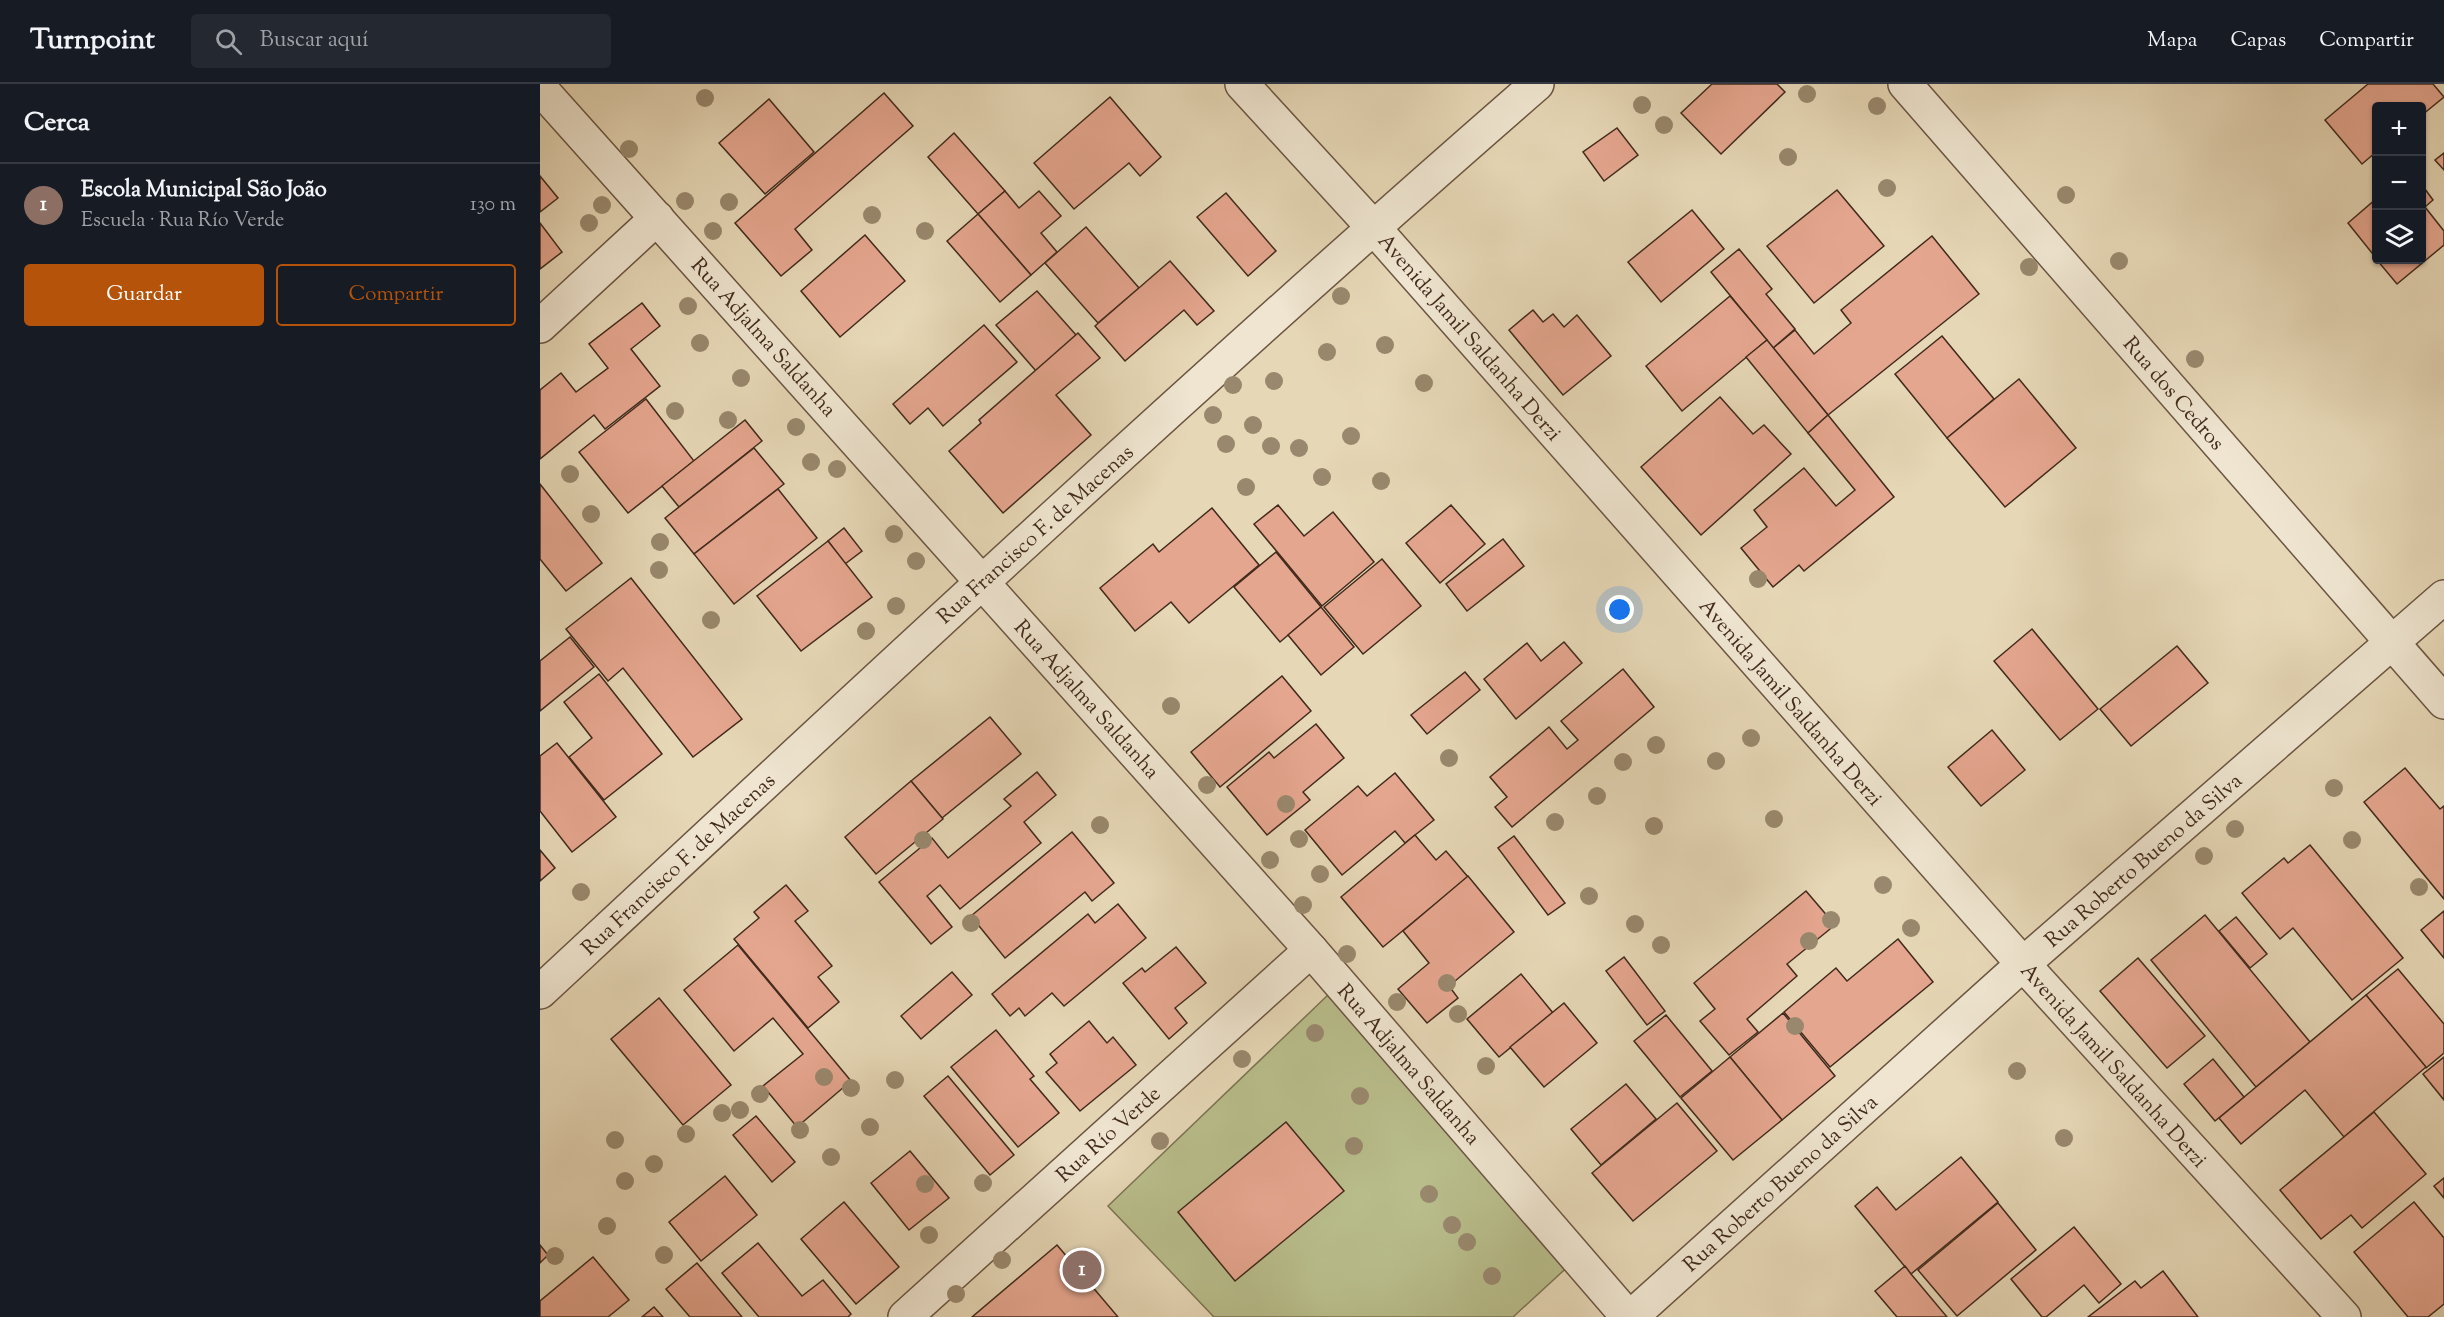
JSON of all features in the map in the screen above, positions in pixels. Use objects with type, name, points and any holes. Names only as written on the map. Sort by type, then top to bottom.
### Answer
[{"type":"street","name":"Avenida Jamil Saldanha Derzi","points":[[1242,84],[1373,227],[2023,964],[2344,1317]]},
{"type":"street","name":"Rua Francisco F. de Macenas","points":[[540,992],[982,581],[1373,227],[1538,84]]},
{"type":"street","name":"Rua dos Cedros","points":[[1905,84],[2444,702]]},
{"type":"street","name":"Rua Adjalma Saldanha","points":[[540,88],[1311,950],[1629,1317]]},
{"type":"street","points":[[540,326],[657,218]]},
{"type":"street","name":"Rua Roberto Bueno da Silva","points":[[1629,1317],[2023,964],[2444,597]]},
{"type":"street","name":"Rua Río Verde","points":[[905,1317],[1311,950]]},
{"type":"green space","points":[[1330,993],[1574,1261],[1513,1317],[1214,1317],[1108,1206]]},
{"type":"building","points":[[1712,84],[1777,84],[1785,92],[1721,154],[1681,113]]},
{"type":"building","points":[[2368,84],[2433,84],[2444,97],[2426,112],[2426,102],[2372,102],[2372,155],[2362,164],[2325,120]]},
{"type":"building","points":[[884,93],[913,126],[795,229],[812,250],[781,276],[735,223]]},
{"type":"building","points":[[1110,97],[1161,157],[1140,176],[1129,163],[1074,209],[1034,163]]},
{"type":"building","points":[[769,99],[814,152],[765,194],[719,143]]},
{"type":"building","points":[[1617,128],[1638,155],[1604,181],[1583,152]]},
{"type":"building","points":[[954,133],[1005,191],[978,214],[928,157]]},
{"type":"building","points":[[2444,153],[2444,170],[2435,160]]},
{"type":"building","points":[[540,176],[558,198],[540,212]]},
{"type":"building","points":[[1837,190],[1884,246],[1814,303],[1767,246]]},
{"type":"building","points":[[2426,190],[2433,200],[2426,206]]},
{"type":"building","points":[[1005,191],[1019,208],[1039,191],[1061,216],[1041,233],[1057,252],[1031,275],[978,214]]},
{"type":"building","points":[[1226,193],[1276,251],[1248,276],[1197,217]]},
{"type":"building","points":[[2372,202],[2372,253],[2348,223]]},
{"type":"building","points":[[2426,208],[2444,231],[2444,245],[2426,260]]},
{"type":"building","points":[[1692,210],[1724,249],[1661,302],[1628,262]]},
{"type":"building","points":[[978,214],[1031,275],[1000,302],[947,241]]},
{"type":"building","points":[[540,223],[562,252],[540,269]]},
{"type":"building","points":[[1086,227],[1139,288],[1098,323],[1045,263]]},
{"type":"building","points":[[865,235],[905,281],[840,337],[801,291]]},
{"type":"building","points":[[1932,236],[1979,294],[1828,415],[1773,348],[1795,330],[1814,354],[1851,323],[1841,310]]},
{"type":"building","points":[[1739,249],[1772,289],[1766,294],[1795,329],[1773,348],[1711,272]]},
{"type":"building","points":[[1170,261],[1214,311],[1197,325],[1184,310],[1125,361],[1095,326]]},
{"type":"building","points":[[2380,264],[2421,264],[2397,284]]},
{"type":"building","points":[[1037,291],[1076,335],[1036,371],[996,325]]},
{"type":"building","points":[[1730,296],[1767,340],[1682,411],[1646,366]]},
{"type":"building","points":[[642,303],[660,326],[631,349],[660,386],[605,429],[594,415],[540,459],[540,390],[561,373],[576,392],[608,368],[589,344]]},
{"type":"building","points":[[1533,310],[1543,322],[1553,314],[1564,327],[1577,315],[1611,356],[1563,395],[1509,330]]},
{"type":"building","points":[[984,325],[1017,362],[943,426],[928,408],[910,424],[893,404]]},
{"type":"building","points":[[1078,333],[1100,358],[1056,395],[1091,435],[1003,513],[949,451],[981,423],[979,420]]},
{"type":"building","points":[[1942,336],[1994,399],[1947,438],[1895,374]]},
{"type":"building","points":[[1767,340],[1828,415],[1808,433],[1746,357]]},
{"type":"building","points":[[2019,379],[2076,448],[2005,507],[1947,438]]},
{"type":"building","points":[[1720,397],[1753,434],[1764,425],[1791,454],[1701,535],[1641,467]]},
{"type":"building","points":[[646,399],[694,461],[628,513],[579,452]]},
{"type":"building","points":[[1828,415],[1894,497],[1804,571],[1799,565],[1773,587],[1741,548],[1767,527],[1754,510],[1804,468],[1836,506],[1855,490],[1808,433]]},
{"type":"building","points":[[745,420],[762,441],[679,507],[662,486]]},
{"type":"building","points":[[754,448],[784,484],[694,554],[665,518]]},
{"type":"building","points":[[540,484],[602,563],[566,591],[540,559]]},
{"type":"building","points":[[778,489],[817,538],[734,604],[694,554]]},
{"type":"building","points":[[1278,505],[1304,536],[1333,512],[1374,562],[1322,606],[1254,524]]},
{"type":"building","points":[[1451,505],[1485,544],[1440,583],[1406,543]]},
{"type":"building","points":[[1212,508],[1259,565],[1189,623],[1171,602],[1135,631],[1100,588],[1153,544],[1159,552]]},
{"type":"building","points":[[844,528],[862,551],[845,564],[828,541]]},
{"type":"building","points":[[1503,539],[1524,566],[1467,611],[1446,584]]},
{"type":"building","points":[[828,541],[872,597],[801,651],[757,596]]},
{"type":"building","points":[[1276,552],[1321,607],[1280,642],[1234,587]]},
{"type":"building","points":[[1382,559],[1421,606],[1363,654],[1324,607]]},
{"type":"building","points":[[631,578],[742,719],[693,757],[623,668],[608,681],[566,629]]},
{"type":"building","points":[[1321,607],[1354,647],[1321,675],[1288,635]]},
{"type":"building","points":[[2032,629],[2098,709],[2060,740],[1994,661]]},
{"type":"building","points":[[570,637],[594,667],[540,711],[540,661]]},
{"type":"building","points":[[1564,642],[1582,663],[1516,719],[1484,679],[1527,643],[1541,661]]},
{"type":"building","points":[[2177,646],[2208,683],[2131,746],[2100,709]]},
{"type":"building","points":[[1623,669],[1654,707],[1512,827],[1495,807],[1507,797],[1490,777],[1549,727],[1567,749],[1578,740],[1561,721]]},
{"type":"building","points":[[1465,672],[1480,690],[1427,734],[1411,715]]},
{"type":"building","points":[[599,674],[662,754],[604,800],[569,757],[592,738],[564,702]]},
{"type":"building","points":[[1282,676],[1311,711],[1220,787],[1191,752]]},
{"type":"building","points":[[990,717],[1021,754],[942,818],[911,781]]},
{"type":"building","points":[[1316,724],[1344,758],[1303,792],[1310,800],[1267,835],[1227,787],[1269,752],[1274,758]]},
{"type":"building","points":[[1992,730],[2025,770],[1981,806],[1948,767]]},
{"type":"building","points":[[557,743],[616,817],[572,852],[540,811],[540,756]]},
{"type":"building","points":[[2405,768],[2440,809],[2444,806],[2444,899],[2364,802]]},
{"type":"building","points":[[1037,772],[1056,795],[1024,822],[1041,843],[960,909],[940,885],[927,896],[952,927],[931,944],[879,882],[932,838],[948,858],[1011,806],[1004,799]]},
{"type":"building","points":[[1395,773],[1434,820],[1405,843],[1395,831],[1342,875],[1305,830],[1358,786],[1367,796]]},
{"type":"building","points":[[911,781],[943,819],[876,874],[845,837]]},
{"type":"building","points":[[1072,832],[1114,883],[1092,901],[1085,892],[1005,958],[971,916]]},
{"type":"building","points":[[1415,835],[1436,860],[1446,851],[1468,877],[1383,947],[1341,897]]},
{"type":"building","points":[[1514,836],[1565,903],[1548,915],[1498,848]]},
{"type":"building","points":[[2310,845],[2403,958],[2352,1000],[2293,928],[2280,939],[2242,893],[2284,858],[2288,863]]},
{"type":"building","points":[[540,850],[555,868],[540,881]]},
{"type":"building","points":[[1468,876],[1514,932],[1449,986],[1458,998],[1427,1023],[1398,989],[1429,963],[1403,931]]},
{"type":"building","points":[[786,885],[808,911],[795,921],[832,966],[818,977],[839,1002],[808,1028],[734,939],[759,918],[754,912]]},
{"type":"building","points":[[1806,891],[1835,925],[1787,964],[1797,976],[1747,1019],[1758,1032],[1729,1055],[1700,1021],[1715,1009],[1694,983]]},
{"type":"building","points":[[1118,904],[1146,938],[1064,1006],[1052,993],[1025,1016],[1019,1008],[1010,1016],[992,994],[1088,914],[1095,923]]},
{"type":"building","points":[[2444,911],[2444,958],[2421,930]]},
{"type":"building","points":[[2205,915],[2310,1042],[2256,1087],[2151,960]]},
{"type":"building","points":[[2236,917],[2267,954],[2250,968],[2219,931]]},
{"type":"building","points":[[1898,939],[1933,982],[1830,1067],[1784,1012],[1836,968],[1847,981]]},
{"type":"building","points":[[738,945],[851,1081],[797,1127],[763,1086],[803,1054],[773,1018],[734,1051],[684,990]]},
{"type":"building","points":[[1176,947],[1206,983],[1175,1008],[1187,1023],[1169,1039],[1123,983],[1142,968],[1145,972]]},
{"type":"building","points":[[1624,957],[1665,1011],[1647,1025],[1606,971]]},
{"type":"building","points":[[2138,958],[2205,1036],[2167,1068],[2100,991]]},
{"type":"building","points":[[2398,969],[2444,1024],[2444,1053],[2426,1068],[2366,995]]},
{"type":"building","points":[[952,972],[972,995],[921,1039],[901,1016]]},
{"type":"building","points":[[1521,974],[1553,1013],[1499,1057],[1467,1019]]},
{"type":"building","points":[[2366,995],[2426,1067],[2344,1137],[2305,1090],[2241,1144],[2219,1118]]},
{"type":"building","points":[[659,998],[731,1085],[683,1125],[611,1039]]},
{"type":"building","points":[[1564,1003],[1597,1043],[1544,1087],[1510,1047]]},
{"type":"building","points":[[1783,1013],[1835,1076],[1782,1120],[1730,1057]]},
{"type":"building","points":[[1666,1015],[1712,1071],[1680,1097],[1634,1041]]},
{"type":"building","points":[[1089,1021],[1107,1043],[1113,1037],[1136,1065],[1080,1111],[1046,1072],[1057,1063],[1050,1054]]},
{"type":"building","points":[[996,1030],[1034,1076],[1030,1079],[1059,1113],[1018,1147],[951,1067]]},
{"type":"building","points":[[1730,1057],[1782,1120],[1733,1160],[1681,1098]]},
{"type":"building","points":[[2444,1057],[2444,1100],[2423,1074]]},
{"type":"building","points":[[2213,1059],[2244,1097],[2215,1121],[2184,1084]]},
{"type":"building","points":[[948,1076],[1014,1155],[990,1175],[924,1096]]},
{"type":"building","points":[[1626,1084],[1656,1119],[1601,1165],[1571,1129]]},
{"type":"building","points":[[1677,1103],[1717,1151],[1633,1221],[1592,1173]]},
{"type":"building","points":[[2374,1112],[2426,1174],[2362,1228],[2351,1215],[2321,1239],[2280,1190]]},
{"type":"building","points":[[756,1116],[795,1162],[772,1182],[733,1135]]},
{"type":"building","points":[[1286,1122],[1344,1191],[1235,1281],[1178,1212]]},
{"type":"building","points":[[910,1151],[949,1198],[909,1230],[871,1183]]},
{"type":"building","points":[[1961,1157],[1998,1202],[1911,1274],[1855,1206],[1877,1187],[1896,1210]]},
{"type":"building","points":[[725,1176],[757,1215],[701,1261],[669,1222]]},
{"type":"building","points":[[2444,1178],[2444,1198],[2434,1186]]},
{"type":"building","points":[[844,1202],[899,1267],[856,1304],[801,1239]]},
{"type":"building","points":[[2414,1202],[2444,1238],[2444,1304],[2428,1317],[2408,1317],[2354,1252]]},
{"type":"building","points":[[1998,1203],[2036,1250],[1957,1316],[1918,1270]]},
{"type":"building","points":[[2074,1227],[2121,1284],[2099,1303],[2084,1285],[2046,1317],[2042,1317],[2011,1279]]},
{"type":"building","points":[[758,1243],[802,1296],[823,1280],[851,1314],[848,1317],[759,1317],[722,1273]]},
{"type":"building","points":[[540,1245],[548,1255],[540,1263]]},
{"type":"building","points":[[1057,1245],[1118,1317],[972,1317]]},
{"type":"building","points":[[593,1257],[629,1300],[608,1317],[540,1317],[540,1301]]},
{"type":"building","points":[[697,1263],[742,1317],[690,1317],[666,1289]]},
{"type":"building","points":[[1905,1266],[1947,1317],[1897,1317],[1875,1291]]},
{"type":"building","points":[[2163,1271],[2198,1317],[2088,1317],[2135,1281],[2141,1288]]},
{"type":"building","points":[[654,1307],[663,1317],[642,1317]]},
{"type":"place","name":"Escola Municipal São João","points":[[1082,1270]]}]
